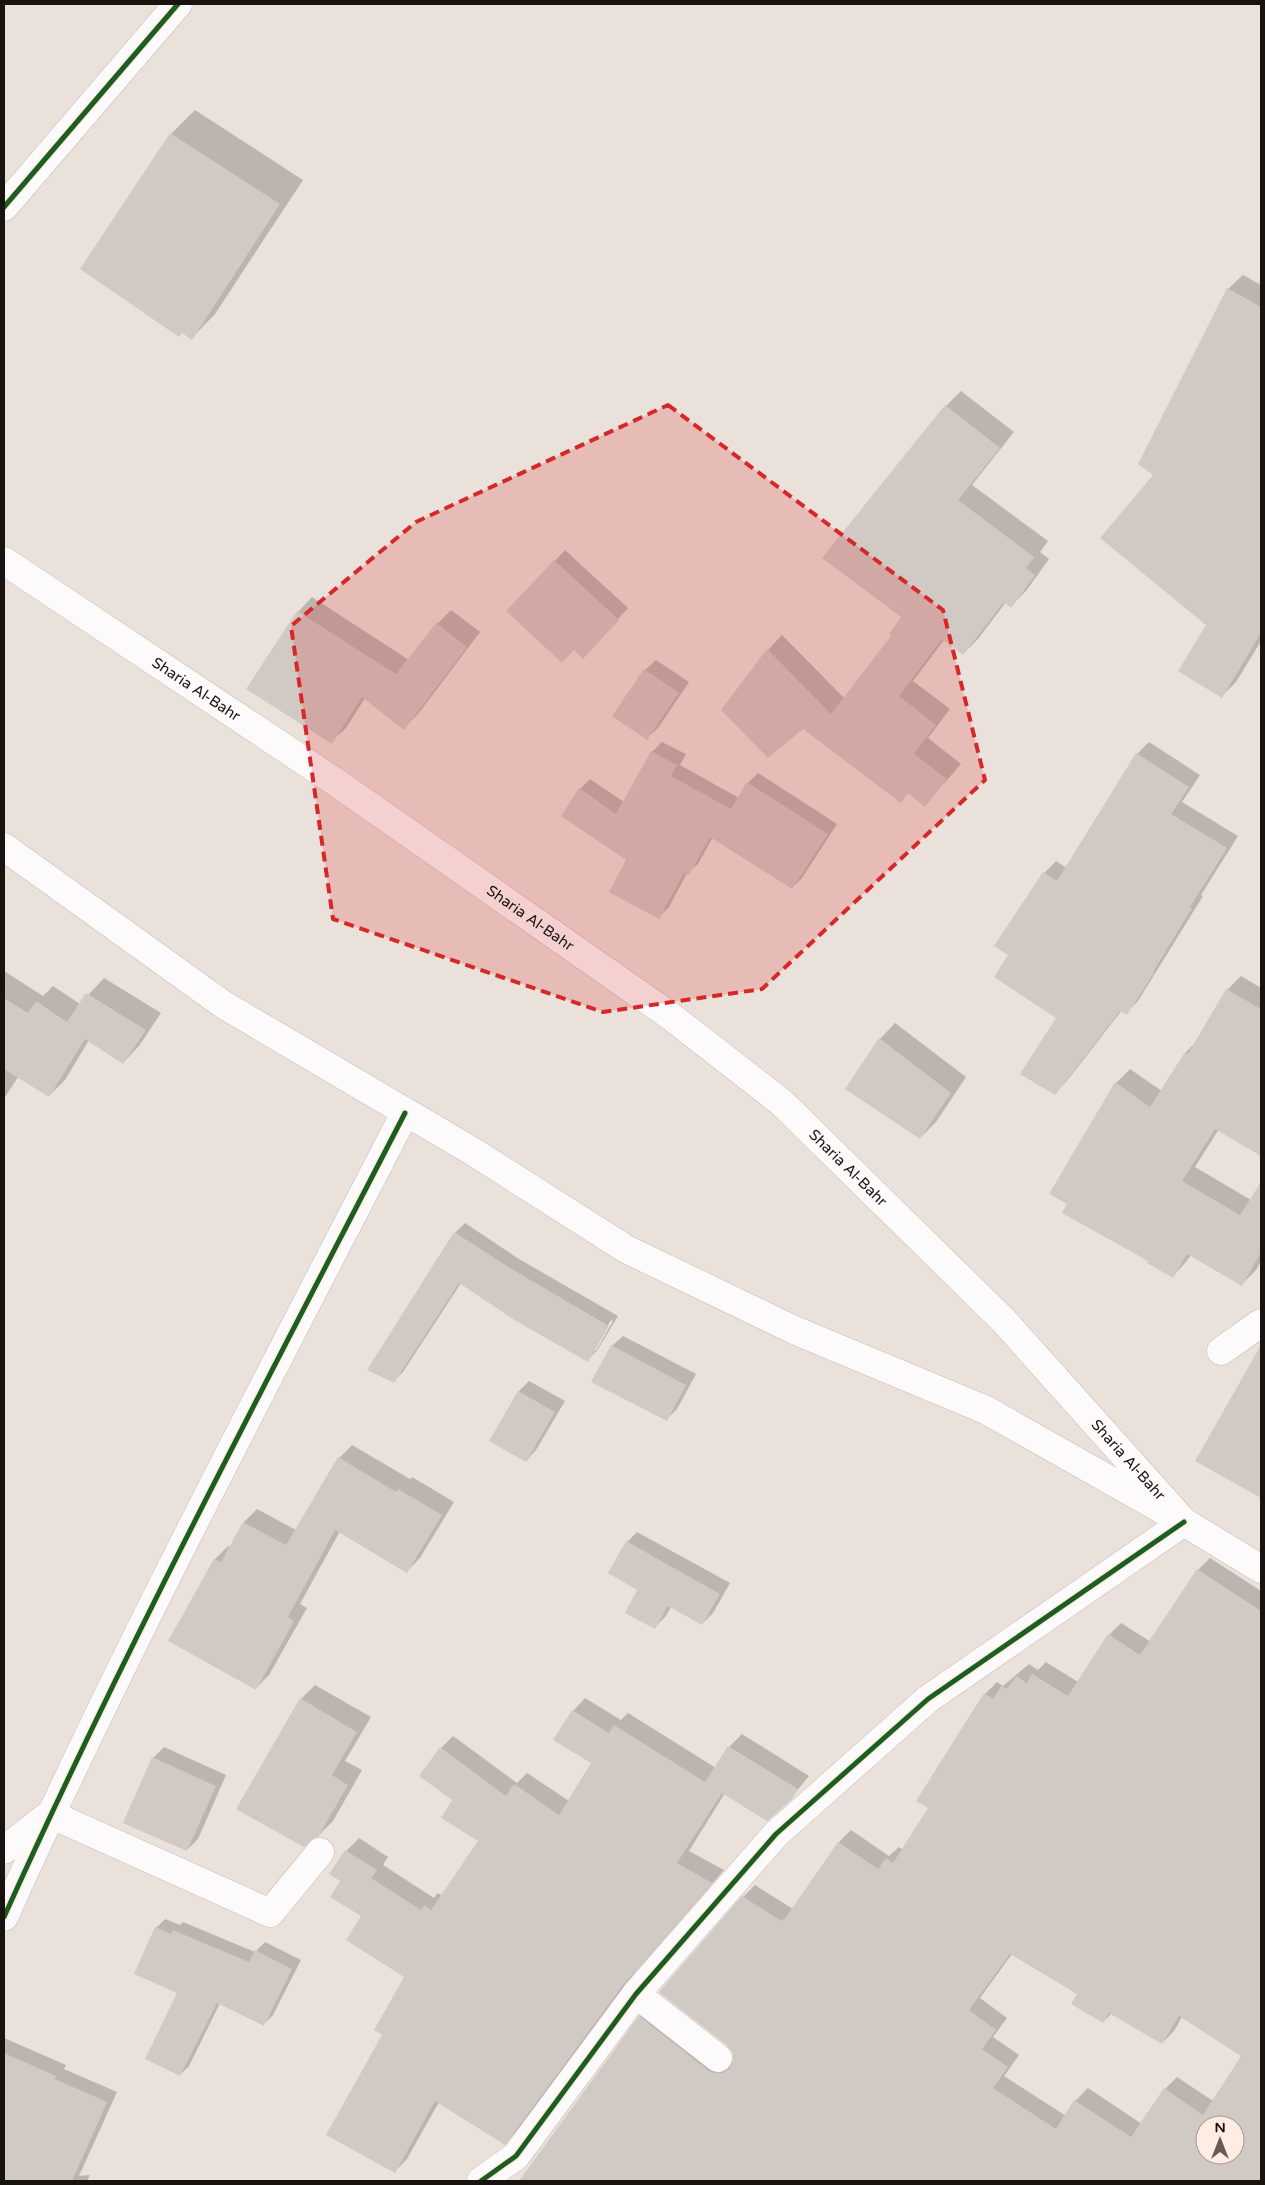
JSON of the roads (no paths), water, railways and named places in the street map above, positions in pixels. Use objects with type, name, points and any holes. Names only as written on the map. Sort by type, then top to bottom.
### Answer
[{"type":"main road","points":[[4,207],[178,4]]},
{"type":"main road","name":"Sharia Al-Bahr","points":[[4,561],[337,782],[670,1015],[781,1102],[1004,1321],[1184,1522]]},
{"type":"main road","name":"Sharia Al-Bahr","points":[[4,847],[224,1004],[472,1152],[626,1249],[794,1330],[986,1410],[1184,1522]]},
{"type":"main road","points":[[4,1917],[50,1814],[189,1534],[405,1113]]},
{"type":"main road","points":[[1221,1351],[1261,1323]]},
{"type":"main road","points":[[481,2181],[516,2156],[636,1994],[776,1834],[928,1699],[1184,1522],[1261,1569]]},
{"type":"main road","points":[[4,1850],[50,1814]]},
{"type":"main road","points":[[50,1814],[270,1914],[320,1852]]},
{"type":"main road","points":[[636,1994],[718,2058]]}]
